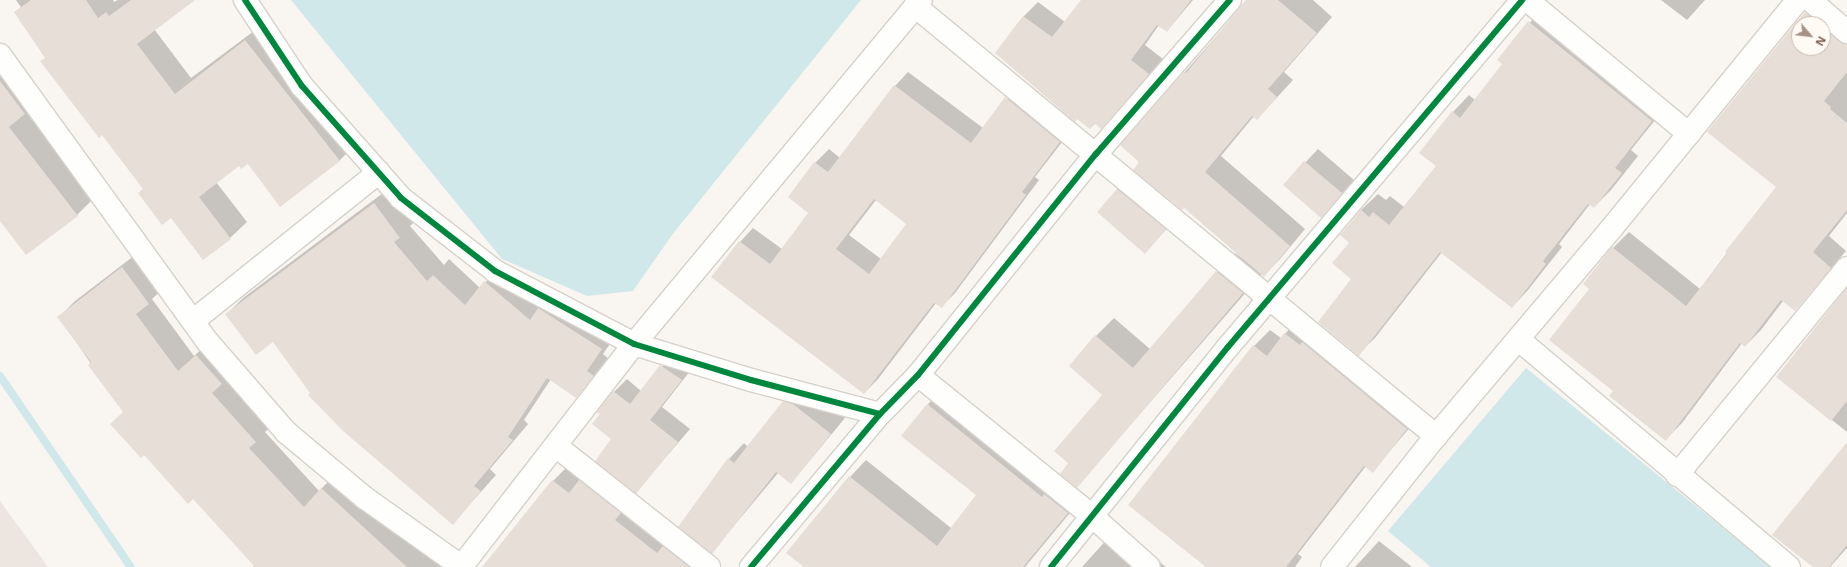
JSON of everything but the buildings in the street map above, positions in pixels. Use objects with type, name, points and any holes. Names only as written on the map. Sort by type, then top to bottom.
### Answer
[{"type":"street","points":[[244,0],[302,86],[401,198],[495,271],[634,344],[751,380],[880,414]]},
{"type":"street","points":[[751,567],[880,414],[918,375],[1096,154],[1230,0]]},
{"type":"street","points":[[1051,567],[1270,298],[1522,0]]},
{"type":"street","points":[[1527,0],[1689,134]]},
{"type":"street","points":[[1332,567],[1436,436],[1689,134],[1798,0]]},
{"type":"street","points":[[1810,0],[1847,32]]},
{"type":"street","points":[[0,55],[207,341],[286,432],[365,498],[462,567],[634,344],[918,3],[1096,154],[1436,436]]},
{"type":"street","points":[[193,321],[379,172]]},
{"type":"street","points":[[1677,474],[1847,268]]},
{"type":"street","points":[[1518,339],[1789,567]]},
{"type":"street","points":[[918,375],[1092,516],[1149,567]]},
{"type":"street","points":[[556,446],[709,567]]},
{"type":"shaded area","points":[[0,501],[48,567],[0,567]]},
{"type":"water","points":[[291,0],[861,0],[672,235],[633,291],[587,296],[502,259]]},
{"type":"water","points":[[1526,368],[1771,567],[1431,567],[1388,531]]},
{"type":"waterway","points":[[0,376],[131,567]]},
{"type":"cycle path","points":[[245,0],[302,86],[401,198],[495,271],[634,344],[751,380],[880,414]]},
{"type":"cycle path","points":[[751,567],[880,414],[918,375],[1096,154],[1230,0]]},
{"type":"cycle path","points":[[1051,567],[1228,347],[1522,0]]}]
